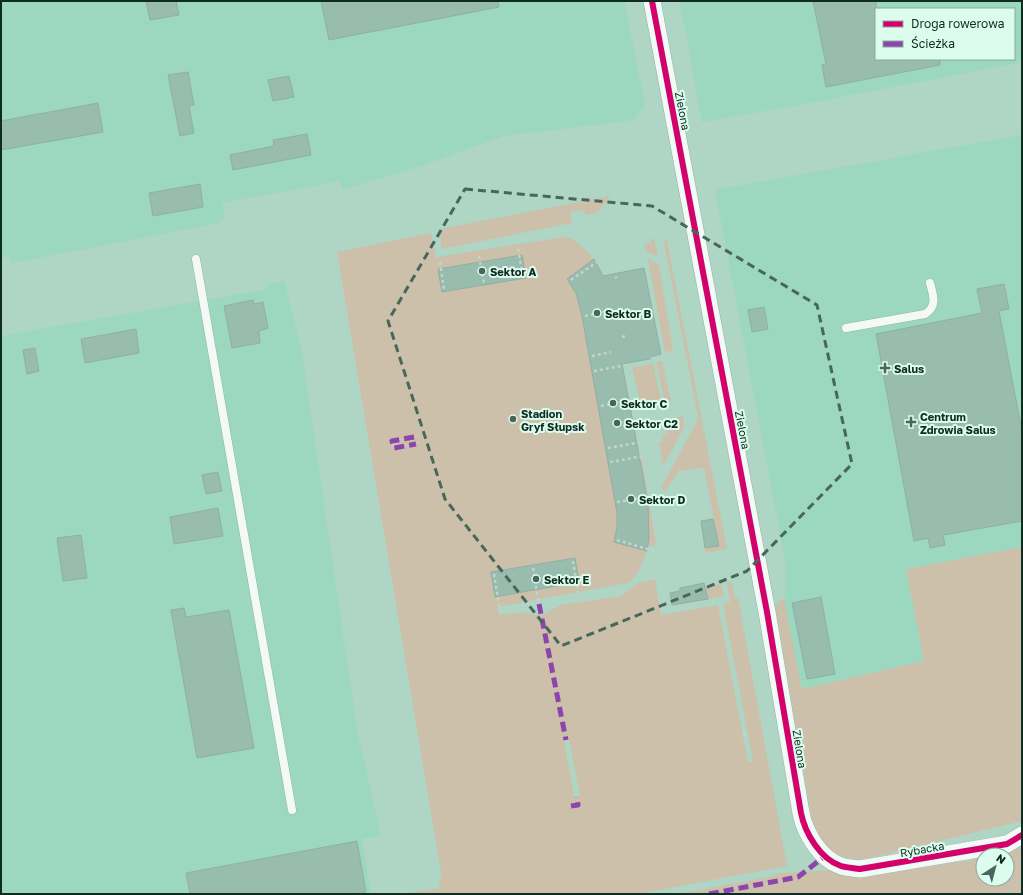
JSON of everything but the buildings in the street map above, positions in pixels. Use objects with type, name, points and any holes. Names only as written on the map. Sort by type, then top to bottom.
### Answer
[{"type":"street","name":"Zielona","points":[[652,1],[767,612],[801,813],[807,832],[825,856]]},
{"type":"street","name":"Rybacka","points":[[825,856],[841,866],[860,869],[1007,844],[1022,835]]},
{"type":"lane","points":[[196,259],[292,810]]},
{"type":"lane","points":[[846,328],[925,314],[934,305],[930,283]]},
{"type":"path","points":[[518,249],[523,277]]},
{"type":"path","points":[[479,256],[484,283]]},
{"type":"path","points":[[440,262],[444,290]]},
{"type":"path","points":[[571,280],[598,262]]},
{"type":"path","points":[[585,316],[604,312]]},
{"type":"path","points":[[622,337],[626,336]]},
{"type":"path","points":[[592,356],[611,352]]},
{"type":"path","points":[[594,371],[627,365]]},
{"type":"path","points":[[601,406],[619,402]]},
{"type":"path","points":[[608,448],[642,442]]},
{"type":"path","points":[[610,462],[644,456]]},
{"type":"path","points":[[617,502],[637,499]]},
{"type":"path","points":[[617,540],[654,550]]},
{"type":"path","points":[[573,561],[579,598]]},
{"type":"path","points":[[533,568],[539,604]]},
{"type":"path","points":[[494,574],[500,611]]},
{"type":"highlighted area","points":[[465,189],[652,206],[817,305],[852,464],[747,571],[561,646],[445,499],[388,321]]},
{"type":"shaded area","points":[[1,1],[624,1],[645,105],[634,120],[504,136],[418,167],[342,190],[340,181],[222,203],[225,219],[219,220],[220,223],[11,263],[10,256],[1,258]]},
{"type":"shaded area","points":[[680,1],[1022,1],[1022,62],[800,105],[702,122]]},
{"type":"shaded area","name":"Salus","points":[[1022,135],[1022,547],[906,569],[924,661],[802,689],[785,604],[786,564],[715,190]]},
{"type":"shaded area","points":[[611,196],[597,213],[586,215],[584,210],[570,212],[572,223],[442,249],[439,232],[445,228]]},
{"type":"shaded area","points":[[431,233],[436,257],[564,237],[572,239],[586,250],[599,266],[604,277],[611,306],[640,460],[642,460],[656,542],[653,546],[647,546],[641,566],[628,583],[497,607],[499,615],[521,612],[536,615],[545,613],[561,605],[621,596],[638,583],[655,579],[661,615],[718,605],[748,763],[753,761],[723,604],[730,602],[727,583],[732,582],[735,598],[738,598],[787,866],[638,894],[403,894],[440,888],[439,879],[442,878],[337,252]],"holes":[[[569,740],[580,796],[574,797],[564,741]]]},
{"type":"shaded area","points":[[666,236],[727,549],[705,553],[705,548],[719,546],[704,468],[679,471],[665,491],[661,488],[696,423],[698,416],[664,243]]},
{"type":"shaded area","points":[[654,238],[658,257],[646,251],[644,244],[652,242],[651,239]]},
{"type":"shaded area","points":[[648,259],[659,265],[673,351],[665,352]]},
{"type":"shaded area","points":[[284,281],[301,348],[357,730],[381,837],[362,838],[371,894],[1,894],[1,336],[268,289],[267,284]]},
{"type":"shaded area","points":[[662,361],[671,402],[665,403],[656,362]]},
{"type":"shaded area","points":[[653,364],[661,400],[641,405],[632,367]]},
{"type":"shaded area","points":[[683,416],[684,427],[663,467],[659,442],[663,441],[662,435],[667,434],[666,430],[671,429],[671,424],[676,423],[676,418]]},
{"type":"shaded area","points":[[1022,547],[1022,821],[865,859],[847,858],[835,853],[814,831],[775,606],[785,597],[785,604],[802,689],[924,661],[906,569]]},
{"type":"shaded area","points":[[721,584],[724,596],[708,599],[705,586]]},
{"type":"shaded area","points":[[1022,829],[1022,894],[678,894],[768,877],[779,873],[972,861],[975,859],[975,887],[1015,887],[1015,847],[994,847]]},
{"type":"marked path","points":[[414,437],[392,441],[394,448],[416,444]]},
{"type":"marked path","points":[[539,604],[566,740]]},
{"type":"marked path","points":[[571,806],[578,805],[577,797]]},
{"type":"marked path","points":[[709,894],[798,877],[825,856]]},
{"type":"cycle path","points":[[652,1],[767,612],[801,813],[806,829],[810,837],[826,858],[841,866],[860,869],[1007,844],[1022,835]]},
{"type":"place","name":"Sektor A","points":[[482,271]]},
{"type":"place","name":"Sektor B","points":[[597,313]]},
{"type":"place","name":"Salus","points":[[885,368]]},
{"type":"place","name":"Sektor C","points":[[613,403]]},
{"type":"place","name":"Stadion Gryf Słupsk","points":[[513,419]]},
{"type":"place","name":"Centrum Zdrowia Salus","points":[[911,422]]},
{"type":"place","name":"Sektor C2","points":[[617,423]]},
{"type":"place","name":"Sektor D","points":[[631,499]]},
{"type":"place","name":"Sektor E","points":[[536,579]]}]
